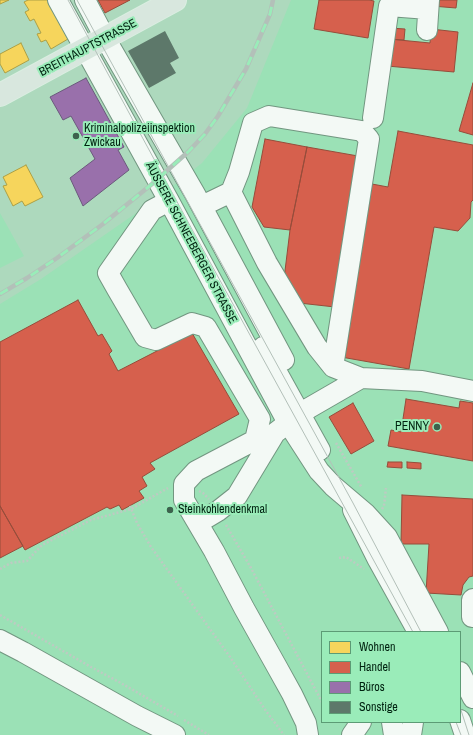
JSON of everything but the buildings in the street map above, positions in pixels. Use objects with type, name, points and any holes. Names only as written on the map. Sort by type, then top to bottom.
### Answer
[{"type":"main road","name":"BREITHAUPTSTRASSE","points":[[0,95],[175,0]]},
{"type":"street","name":"ÄUSSERE SCHNEEBERGER STRASSE","points":[[58,0],[95,43],[202,206],[241,279],[299,415],[318,471],[333,486],[354,493],[366,514],[387,537],[437,631]]},
{"type":"street","name":"ÄUSSERE SCHNEEBERGER STRASSE","points":[[73,0],[95,43],[299,415]]},
{"type":"street","name":"ÄUSSERE SCHNEEBERGER STRASSE","points":[[85,0],[95,43],[169,201],[299,415]]},
{"type":"street","points":[[373,118],[382,85],[389,6],[429,4],[427,30]]},
{"type":"street","points":[[202,206],[231,192],[239,172],[253,124],[270,116],[362,131],[370,139],[333,367]]},
{"type":"street","points":[[231,192],[267,263],[317,347],[333,367],[361,378],[422,381],[473,391]]},
{"type":"street","points":[[169,201],[152,210],[108,273],[145,337],[156,340],[192,323],[206,327],[260,419],[255,440],[196,471],[184,484],[184,500],[214,551],[292,694],[306,723],[308,735]]},
{"type":"street","points":[[241,279],[267,263]]},
{"type":"street","points":[[198,523],[218,511],[237,496],[275,433],[299,415],[361,378]]},
{"type":"street","name":"ÄUSSERE SCHNEEBERGER STRASSE","points":[[354,493],[418,631]]},
{"type":"street","points":[[0,640],[137,716],[176,735]]},
{"type":"street","points":[[461,674],[473,698]]},
{"type":"street","points":[[352,735],[360,723]]},
{"type":"street","points":[[392,723],[394,735]]},
{"type":"street","points":[[411,735],[413,723]]},
{"type":"street","points":[[461,723],[465,735]]},
{"type":"path","points":[[333,438],[354,493]]},
{"type":"path","points":[[0,569],[11,563],[27,561],[42,545],[91,520],[131,509],[171,486],[184,484],[203,493],[218,511],[251,568],[321,700]]},
{"type":"path","points":[[381,510],[384,506],[386,488]]},
{"type":"path","points":[[130,506],[151,547],[284,735]]},
{"type":"path","points":[[0,615],[209,735]]},
{"type":"shaded area","points":[[291,0],[473,0],[473,735],[0,735],[0,304],[41,279],[155,200],[202,163],[247,108]]},
{"type":"shaded area","points":[[0,213],[24,256],[0,268]]},
{"type":"tram line","points":[[68,0],[412,631]]},
{"type":"tram line","points":[[77,0],[353,503],[420,631]]},
{"type":"tram line","points":[[461,710],[469,735]]},
{"type":"tram line","points":[[456,723],[461,735]]},
{"type":"railway","points":[[0,294],[57,258],[103,224],[152,184],[189,151],[205,134],[218,116],[246,69],[270,14],[273,0]]},
{"type":"place","name":"Kriminalpolizeiinspektion Zwickau","points":[[76,136]]},
{"type":"place","name":"PENNY","points":[[437,427]]},
{"type":"place","name":"Steinkohlendenkmal","points":[[170,510]]}]
